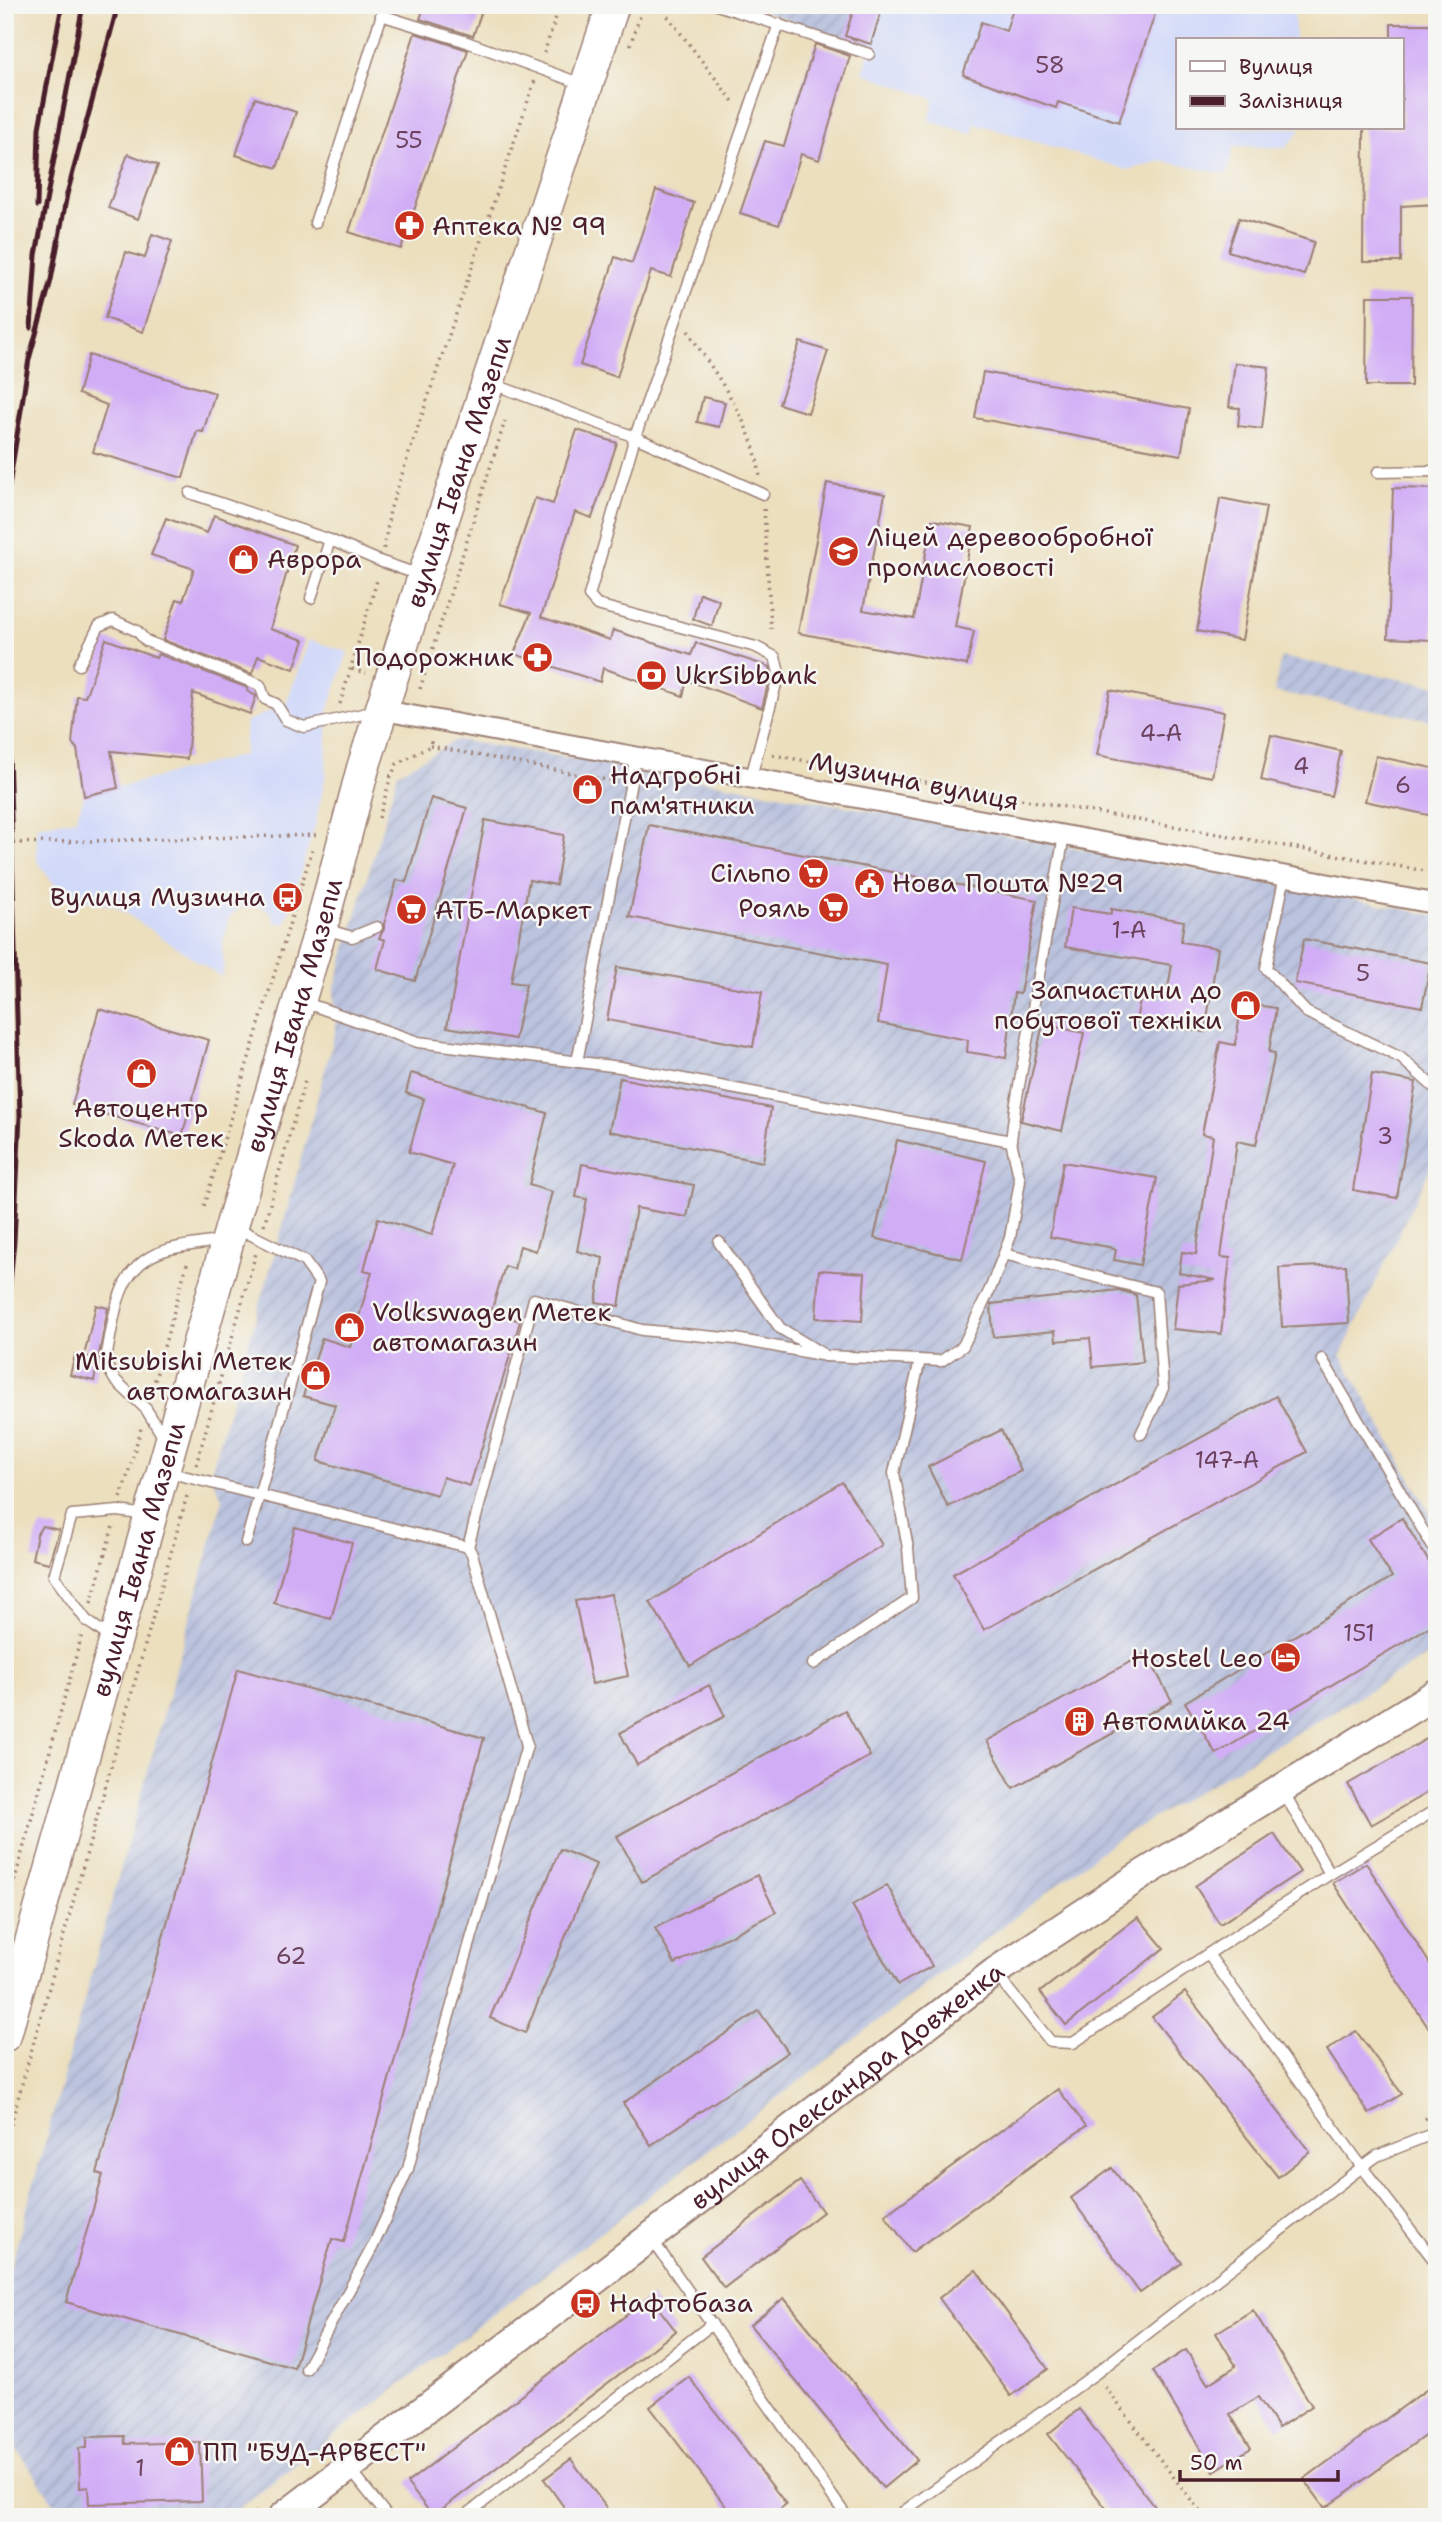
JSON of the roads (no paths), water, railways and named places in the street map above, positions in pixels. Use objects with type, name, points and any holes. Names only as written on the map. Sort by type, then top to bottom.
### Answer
[{"type":"main road","name":"вулиця Івана Мазепи","points":[[5,2035],[151,1515],[175,1466],[230,1233],[321,928],[363,768],[424,576],[502,387],[586,85],[613,5]]},
{"type":"main road","name":"вулиця Олександра Довженка","points":[[283,2517],[995,1972],[1140,1876],[1437,1693]]},
{"type":"street","name":"Музична вулиця","points":[[381,710],[1437,904]]},
{"type":"lane","points":[[717,5],[869,54]]},
{"type":"lane","points":[[314,223],[383,10],[586,85]]},
{"type":"lane","points":[[751,776],[779,673],[775,657],[756,647],[597,605],[589,596],[635,437],[779,24]]},
{"type":"lane","points":[[502,387],[635,437],[763,494]]},
{"type":"lane","points":[[1378,472],[1437,471]]},
{"type":"lane","points":[[190,492],[330,540],[424,576]]},
{"type":"lane","points":[[311,598],[330,540]]},
{"type":"lane","points":[[79,665],[99,626],[113,620],[137,631],[146,641],[260,685],[265,699],[276,704],[286,720],[304,727],[381,710]]},
{"type":"lane","points":[[577,1062],[636,756]]},
{"type":"lane","points":[[306,2369],[373,2246],[408,2169],[433,2071],[527,1745],[468,1547],[534,1298],[642,1330],[736,1339],[826,1356],[941,1361],[963,1346],[991,1287],[1010,1238],[1020,1181],[1011,1141],[1064,836]]},
{"type":"lane","points":[[1285,875],[1266,968],[1306,1012],[1401,1058],[1437,1090]]},
{"type":"lane","points":[[321,928],[352,937],[377,928]]},
{"type":"lane","points":[[300,1000],[418,1042],[620,1066],[1011,1141]]},
{"type":"lane","points":[[246,1542],[259,1496],[319,1282],[304,1261],[260,1239],[230,1233],[168,1249],[137,1264],[122,1284],[105,1363],[115,1380],[146,1409],[175,1466],[259,1496],[468,1547]]},
{"type":"lane","points":[[719,1242],[780,1328],[826,1356]]},
{"type":"lane","points":[[1004,1254],[1156,1292],[1163,1388],[1141,1434]]},
{"type":"lane","points":[[1322,1359],[1437,1554]]},
{"type":"lane","points":[[813,1664],[912,1598],[908,1548],[894,1473],[920,1360]]},
{"type":"lane","points":[[115,1641],[86,1620],[54,1576],[57,1564],[72,1515],[118,1511],[151,1515]]},
{"type":"lane","points":[[1282,1790],[1330,1874]]},
{"type":"lane","points":[[995,1972],[1051,2042],[1073,2043],[1330,1874],[1437,1809]]},
{"type":"lane","points":[[1208,1954],[1362,2167],[1437,2264]]},
{"type":"lane","points":[[896,2517],[1095,2374],[1377,2156],[1437,2132]]},
{"type":"lane","points":[[650,2238],[848,2517]]},
{"type":"lane","points":[[464,2517],[712,2324]]},
{"type":"lane","points":[[349,2467],[388,2517]]},
{"type":"railway","points":[[37,206],[39,128],[62,5]]},
{"type":"railway","points":[[31,328],[36,255],[83,5]]},
{"type":"railway","points":[[5,511],[29,359],[51,280],[67,194],[118,5]]},
{"type":"railway","points":[[5,621],[20,1116],[14,1241],[5,1335]]},
{"type":"place","name":"Аптека № 99","points":[[409,226]]},
{"type":"place","name":"Ліцей деревообробної промисловості","points":[[844,552]]},
{"type":"place","name":"Аврора","points":[[244,559]]},
{"type":"place","name":"Подорожник","points":[[537,657]]},
{"type":"place","name":"UkrSibbank","points":[[652,675]]},
{"type":"place","name":"Надгробні пам'ятники","points":[[587,790]]},
{"type":"place","name":"Сільпо","points":[[814,873]]},
{"type":"place","name":"Нова Пошта №29","points":[[869,883]]},
{"type":"place","name":"Вулиця Музична","points":[[288,897]]},
{"type":"place","name":"Рояль","points":[[833,908]]},
{"type":"place","name":"АТБ-Маркет","points":[[412,910]]},
{"type":"place","name":"Запчастини до побутової техніки","points":[[1245,1005]]},
{"type":"place","name":"Автоцентр Skoda Метек","points":[[141,1073]]},
{"type":"place","name":"Volkswagen Метек автомагазин","points":[[349,1327]]},
{"type":"place","name":"Mitsubishi Метек автомагазин","points":[[315,1376]]},
{"type":"place","name":"Hostel Leo","points":[[1286,1658]]},
{"type":"place","name":"Автомийка 24","points":[[1079,1721]]},
{"type":"place","name":"Нафтобаза","points":[[586,2303]]},
{"type":"place","name":"ПП \"БУД-АРВЕСТ\"","points":[[180,2452]]}]
